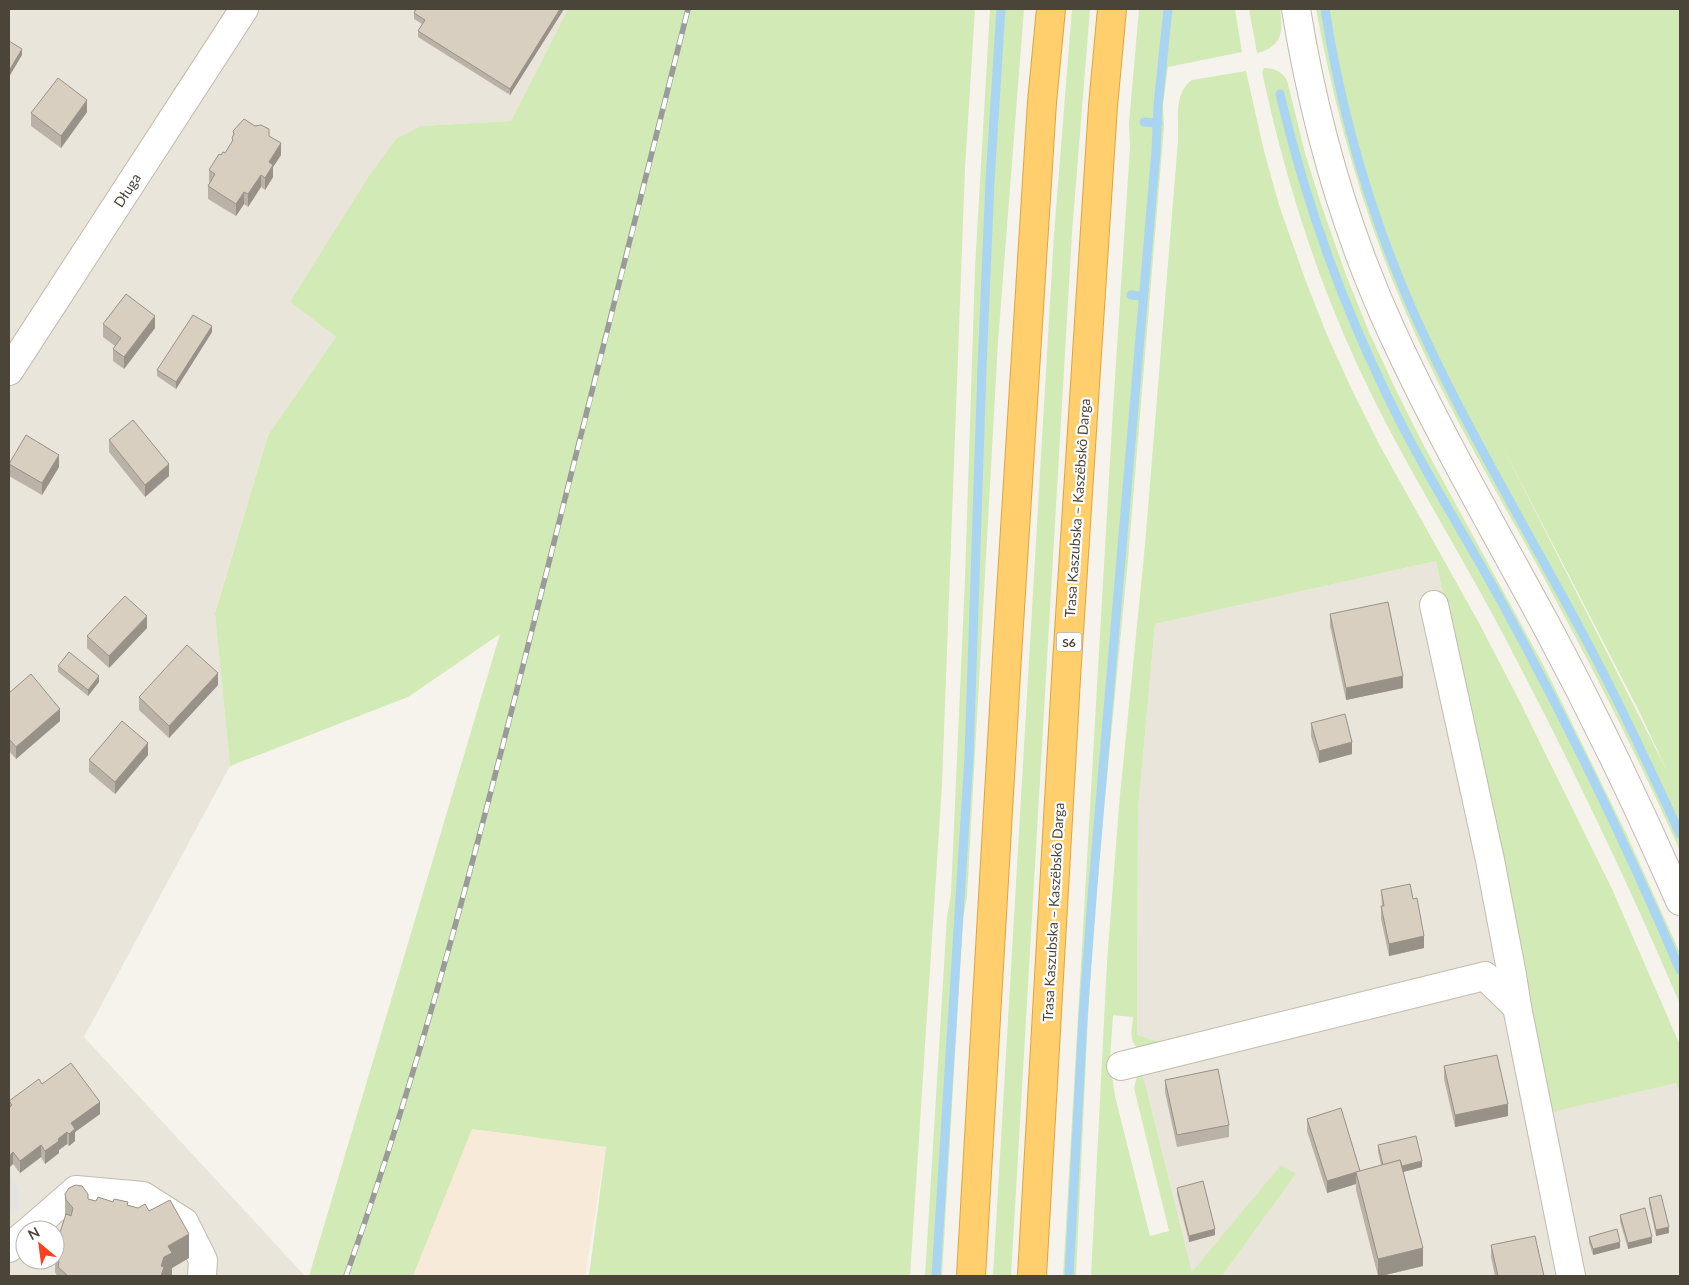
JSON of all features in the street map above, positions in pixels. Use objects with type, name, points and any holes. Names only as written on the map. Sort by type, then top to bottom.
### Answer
[{"type":"highway","points":[[971,1276],[1008,626],[1042,102],[1051,9]]},
{"type":"highway","name":"Trasa Kaszubska – Kaszëbskô Darga","points":[[1032,1276],[1066,678],[1103,106],[1112,9]]},
{"type":"street","name":"Długa","points":[[9,371],[244,9]]},
{"type":"street","points":[[1296,9],[1305,60],[1328,159],[1357,245],[1392,331],[1436,422],[1595,719],[1680,901]]},
{"type":"street","points":[[1434,605],[1490,860],[1512,975],[1516,1007],[1571,1276]]},
{"type":"street","points":[[1121,1066],[1485,976],[1516,1007]]},
{"type":"street","points":[[42,1220],[76,1190],[143,1196],[184,1222],[204,1260],[202,1276]]},
{"type":"shaded area","points":[[9,9],[568,9],[511,121],[421,126],[290,302],[336,337],[268,435],[215,612],[230,766],[84,1037],[305,1276],[9,1276]]},
{"type":"shaded area","points":[[1436,561],[1548,1112],[1676,1083],[1680,1095],[1680,1276],[1222,1276],[1296,1174],[1192,1272],[1143,1075],[1215,1059],[1208,1031],[1160,1042],[1137,1036],[1138,810],[1155,624]]},
{"type":"shaded area","points":[[471,1129],[606,1147],[585,1276],[413,1276]]},
{"type":"shaded area","points":[[9,1174],[19,1189],[19,1210],[9,1212]]},
{"type":"green space","points":[[568,9],[975,9],[965,168],[942,785],[910,1276],[589,1276],[606,1147],[472,1129],[413,1276],[309,1276],[500,634],[408,697],[230,766],[215,613],[268,435],[336,337],[290,302],[369,176],[396,139],[421,126],[511,121]]},
{"type":"green space","points":[[990,9],[1024,9],[998,342],[967,897],[963,918],[942,1276],[925,1276],[947,917],[951,894],[965,578],[975,268]]},
{"type":"green space","points":[[1072,9],[1090,9],[1072,233],[1011,1276],[993,1276],[1054,234]]},
{"type":"green space","points":[[1139,9],[1235,9],[1242,52],[1168,67],[1163,105],[1164,127],[1128,560],[1093,934],[1076,1276],[1063,1276],[1130,147],[1129,124]]},
{"type":"green space","points":[[1249,9],[1280,9],[1281,31],[1279,37],[1272,46],[1257,53]]},
{"type":"green space","points":[[1316,9],[1680,9],[1680,851],[1647,779],[1593,671],[1433,372],[1403,306],[1362,197],[1341,122]],"holes":[[[1496,434],[1640,713],[1668,773]]]},
{"type":"green space","points":[[1264,68],[1277,71],[1287,80],[1305,153],[1321,204],[1346,275],[1369,332],[1395,388],[1423,444],[1545,668],[1626,833],[1680,953],[1680,1004],[1615,858],[1544,714],[1495,619],[1379,410],[1347,342],[1317,267],[1292,190],[1271,112],[1262,72]]},
{"type":"green space","points":[[1246,71],[1263,147],[1279,205],[1327,335],[1379,444],[1479,623],[1520,702],[1612,889],[1680,1045],[1680,1095],[1676,1083],[1548,1113],[1436,561],[1155,624],[1138,810],[1137,1035],[1160,1042],[1208,1031],[1139,1049],[1132,1039],[1133,1017],[1113,1015],[1110,1061],[1115,1096],[1150,1236],[1169,1231],[1134,1088],[1137,1076],[1213,1054],[1215,1059],[1143,1075],[1192,1272],[1281,1165],[1296,1174],[1222,1276],[1091,1276],[1107,962],[1119,806],[1145,545],[1178,141],[1179,100],[1182,92],[1192,80]]},
{"type":"building","points":[[416,9],[560,9],[510,89],[418,31],[425,20],[414,13]]},
{"type":"building","points":[[9,41],[22,49],[9,71]]},
{"type":"building","points":[[58,78],[87,100],[61,136],[31,113]]},
{"type":"building","points":[[244,119],[255,126],[261,125],[269,129],[269,136],[281,143],[269,162],[273,165],[265,178],[261,175],[248,194],[244,192],[236,204],[208,186],[215,174],[209,170],[219,154],[225,153],[233,140],[233,131]]},
{"type":"building","points":[[126,294],[155,316],[124,357],[113,349],[121,338],[103,324]]},
{"type":"building","points":[[193,315],[212,326],[176,382],[157,370]]},
{"type":"building","points":[[133,420],[169,464],[145,485],[109,440]]},
{"type":"building","points":[[26,435],[59,455],[42,483],[9,464]]},
{"type":"building","points":[[125,596],[147,616],[109,656],[87,636]]},
{"type":"building","points":[[1388,602],[1403,676],[1346,688],[1330,614]]},
{"type":"building","points":[[187,645],[218,673],[169,726],[139,697]]},
{"type":"building","points":[[69,652],[99,676],[88,690],[58,666]]},
{"type":"building","points":[[31,674],[60,709],[16,747],[9,739],[9,693]]},
{"type":"building","points":[[1345,714],[1352,742],[1319,751],[1311,723]]},
{"type":"building","points":[[122,721],[148,743],[115,782],[89,760]]},
{"type":"building","points":[[1410,884],[1413,899],[1417,898],[1424,936],[1389,944],[1381,906],[1384,906],[1381,890]]},
{"type":"building","points":[[1497,1055],[1508,1104],[1455,1115],[1444,1066]]},
{"type":"building","points":[[71,1063],[100,1102],[71,1123],[75,1129],[69,1134],[67,1132],[58,1139],[59,1141],[45,1151],[41,1145],[20,1161],[13,1152],[9,1154],[9,1108],[12,1105],[9,1101],[39,1079],[42,1084]]},
{"type":"building","points":[[1218,1069],[1229,1125],[1177,1135],[1165,1080]]},
{"type":"building","points":[[1341,1108],[1360,1171],[1327,1181],[1307,1119]]},
{"type":"building","points":[[1416,1136],[1422,1161],[1402,1166],[1400,1160],[1383,1165],[1378,1145]]},
{"type":"building","points":[[1400,1160],[1423,1248],[1378,1259],[1356,1172]]},
{"type":"building","points":[[1203,1181],[1215,1229],[1189,1236],[1177,1188]]},
{"type":"building","points":[[76,1185],[82,1186],[88,1194],[88,1199],[96,1201],[98,1197],[113,1202],[114,1199],[128,1202],[127,1205],[138,1208],[145,1204],[149,1211],[170,1200],[189,1234],[168,1246],[172,1253],[164,1257],[161,1266],[164,1267],[161,1276],[68,1276],[61,1270],[65,1270],[64,1220],[66,1214],[71,1216],[73,1208],[66,1200],[65,1194],[69,1188]]},
{"type":"building","points":[[1661,1195],[1669,1227],[1656,1230],[1649,1198]]},
{"type":"building","points":[[1645,1208],[1652,1237],[1628,1243],[1620,1215]]},
{"type":"building","points":[[1617,1229],[1620,1242],[1593,1249],[1589,1237]]},
{"type":"building","points":[[1535,1236],[1544,1276],[1498,1276],[1491,1245]]},
{"type":"waterway","points":[[936,1276],[969,757],[982,368],[990,181],[1001,9]]},
{"type":"waterway","points":[[1069,1276],[1083,1017],[1093,885],[1156,151],[1158,105],[1168,9]]},
{"type":"waterway","points":[[1325,9],[1339,86],[1359,162],[1383,236],[1412,309],[1473,434],[1598,662],[1680,834]]},
{"type":"waterway","points":[[1280,94],[1300,170],[1324,245],[1368,355],[1429,475],[1492,584],[1553,700],[1598,789],[1680,970]]},
{"type":"waterway","points":[[1144,122],[1158,123]]},
{"type":"waterway","points":[[1131,295],[1143,296]]},
{"type":"railway","points":[[346,1276],[402,1109],[451,940],[519,684],[688,9]]}]
